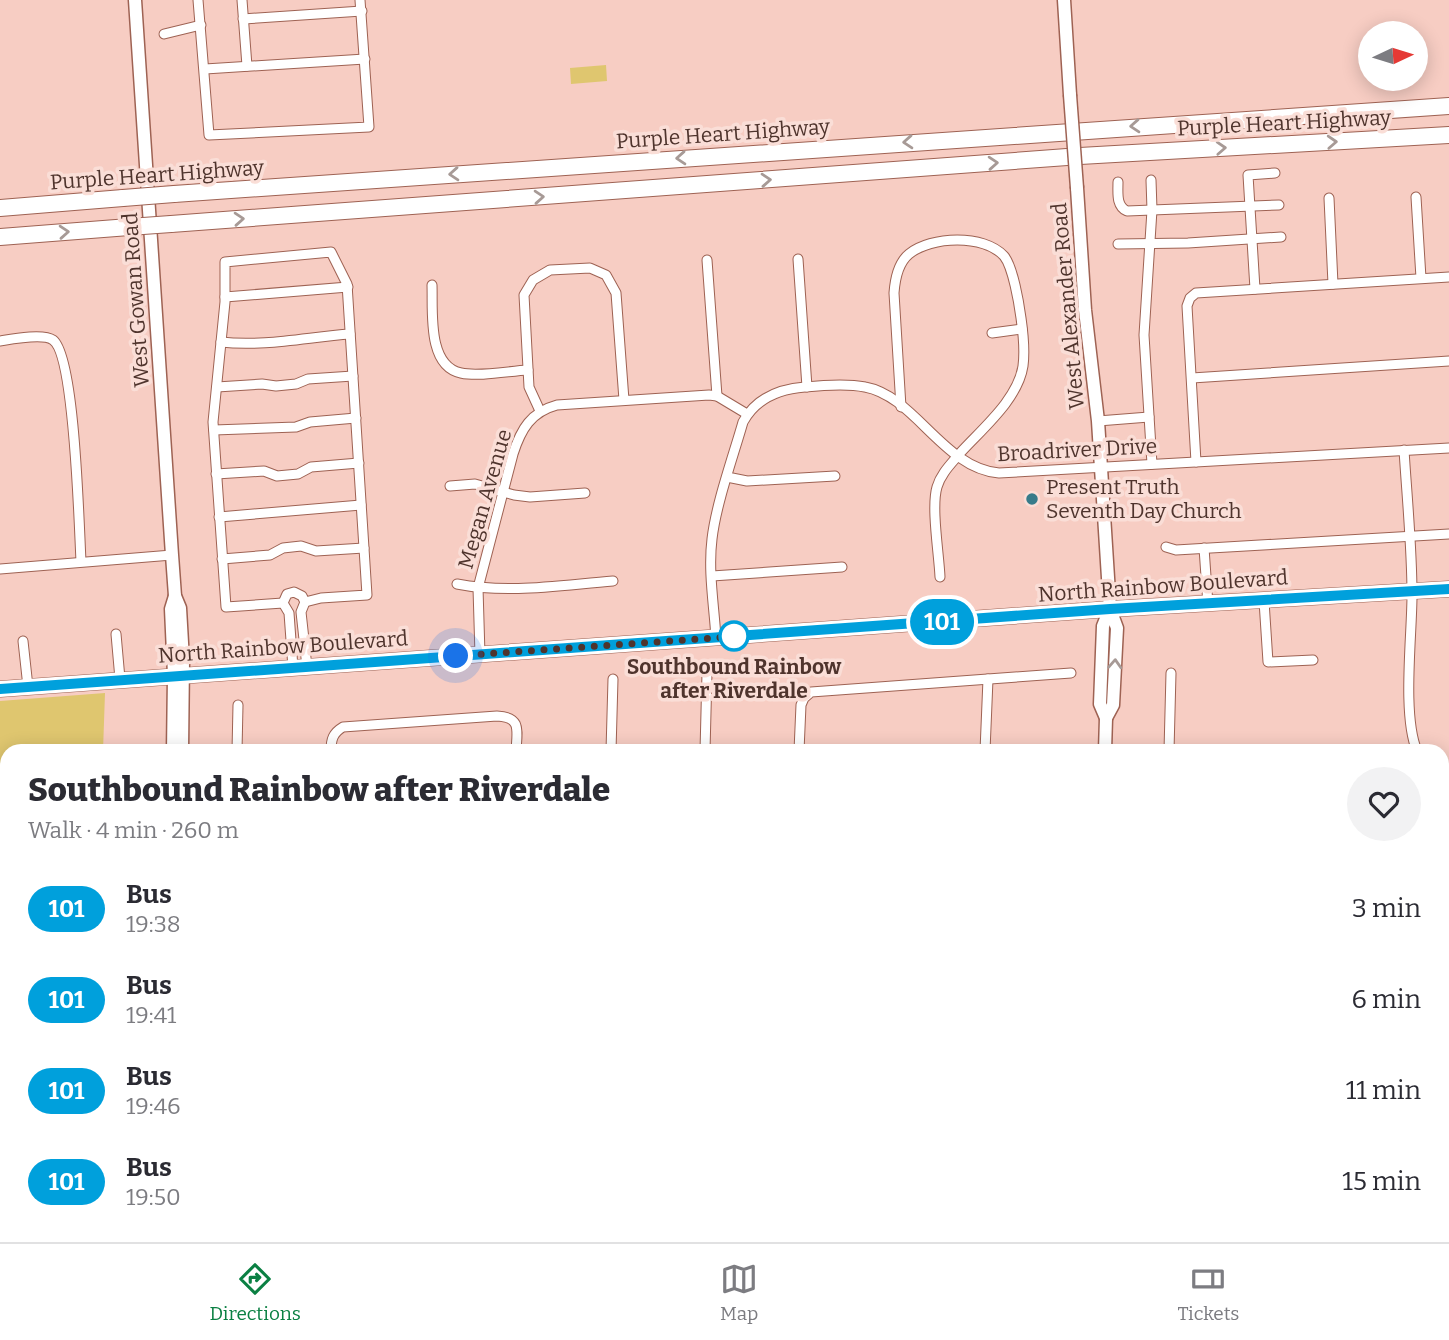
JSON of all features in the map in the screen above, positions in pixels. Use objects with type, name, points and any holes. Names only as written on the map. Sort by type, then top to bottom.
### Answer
[{"type":"highway","points":[[1349,111],[1381,101],[1449,97]]},
{"type":"highway","name":"Purple Heart Highway","points":[[0,208],[1449,106]]},
{"type":"highway","name":"Purple Heart Highway","points":[[0,237],[1073,157],[1449,135]]},
{"type":"main road","name":"North Rainbow Boulevard","points":[[0,689],[1110,609],[1449,589]]},
{"type":"street","name":"West Gowan Road","points":[[135,0],[175,597],[180,608],[182,744]]},
{"type":"street","points":[[198,0],[209,135],[369,127],[360,0]]},
{"type":"street","points":[[242,0],[247,66]]},
{"type":"street","name":"West Alexander Road","points":[[1064,0],[1085,310],[1098,421],[1110,609],[1117,624],[1113,705],[1106,718],[1105,744]]},
{"type":"street","points":[[243,19],[362,11]]},
{"type":"street","points":[[164,34],[201,25]]},
{"type":"street","points":[[205,69],[365,59]]},
{"type":"street","points":[[1255,289],[1248,175],[1275,173]]},
{"type":"street","points":[[1151,180],[1152,210],[1144,335],[1152,464]]},
{"type":"street","points":[[1118,182],[1119,204],[1127,211],[1279,205]]},
{"type":"street","points":[[1416,197],[1421,278]]},
{"type":"street","points":[[1329,198],[1333,284]]},
{"type":"street","points":[[1118,244],[1281,237]]},
{"type":"street","points":[[901,407],[894,293],[895,278],[907,256],[925,245],[937,242],[967,240],[993,247],[1009,265],[1022,330],[1023,364],[1019,380],[1006,401],[941,476],[936,489],[940,577]]},
{"type":"street","points":[[283,603],[226,607],[214,430],[225,297],[225,262],[331,252],[348,287],[367,595],[321,598],[305,602]]},
{"type":"street","points":[[798,259],[807,387]]},
{"type":"street","points":[[707,260],[717,396]]},
{"type":"street","points":[[624,400],[616,293],[606,275],[590,268],[550,270],[533,280],[524,295],[528,370],[529,387],[540,411],[557,405],[709,395],[717,396],[747,414],[712,535],[716,638]]},
{"type":"street","points":[[1196,462],[1187,306],[1190,298],[1200,292],[1449,277]]},
{"type":"street","points":[[432,285],[438,353],[450,368],[465,374],[528,370]]},
{"type":"street","points":[[225,297],[348,287]]},
{"type":"street","points":[[992,333],[1022,330]]},
{"type":"street","points":[[221,342],[234,344],[350,334]]},
{"type":"street","points":[[0,341],[46,336],[61,350],[69,386],[81,561]]},
{"type":"street","points":[[1192,378],[1449,362]]},
{"type":"street","points":[[217,387],[262,384],[276,386],[296,384],[308,379],[353,376]]},
{"type":"street","name":"Broadriver Drive","points":[[747,414],[766,397],[785,388],[866,387],[887,396],[957,456],[980,471],[999,473],[1449,448]]},
{"type":"street","name":"Megan Avenue","points":[[480,655],[478,588],[520,434],[524,426],[540,411]]},
{"type":"street","points":[[1098,421],[1149,417]]},
{"type":"street","points":[[214,430],[296,427],[310,422],[356,418]]},
{"type":"street","points":[[1404,450],[1412,592],[1410,713],[1414,744]]},
{"type":"street","points":[[216,474],[264,471],[277,476],[298,474],[311,467],[359,463]]},
{"type":"street","points":[[727,477],[747,481],[835,477]]},
{"type":"street","points":[[450,486],[475,484],[530,496],[585,493]]},
{"type":"street","points":[[219,517],[361,505]]},
{"type":"street","points":[[1166,547],[1176,550],[1449,534]]},
{"type":"street","points":[[222,559],[270,555],[283,548],[301,546],[316,551],[364,548]]},
{"type":"street","points":[[1204,548],[1208,605]]},
{"type":"street","points":[[0,569],[172,555]]},
{"type":"street","points":[[712,576],[842,567]]},
{"type":"street","points":[[457,584],[505,589],[613,581]]},
{"type":"street","points":[[294,592],[302,596],[305,602],[301,612],[303,630],[300,667],[290,631],[289,613],[283,603],[285,596],[294,592]]},
{"type":"street","points":[[1264,601],[1268,662],[1313,660]]},
{"type":"street","points":[[116,634],[120,679]]},
{"type":"street","points":[[23,641],[28,687]]},
{"type":"street","points":[[705,744],[707,673]]},
{"type":"street","points":[[799,744],[801,705],[811,692],[1072,673]]},
{"type":"street","points":[[1169,744],[1171,673]]},
{"type":"street","name":"West Gowan Road","points":[[174,744],[179,675]]},
{"type":"street","points":[[611,744],[613,679]]},
{"type":"street","points":[[985,744],[988,679]]},
{"type":"street","points":[[237,744],[238,705]]},
{"type":"street","points":[[331,744],[335,732],[343,727],[497,716],[507,716],[513,720],[517,727],[516,744]]},
{"type":"shaded area","points":[[606,65],[607,81],[571,84],[570,68]]},
{"type":"shaded area","points":[[105,693],[103,744],[0,744],[0,701]]},
{"type":"bus line","name":"101","points":[[0,689],[1110,609],[1449,589]]},
{"type":"place","name":"Present Truth Seventh Day Church","points":[[1032,499]]},
{"type":"place","name":"Southbound Rainbow after Riverdale","points":[[734,636]]},
{"type":"route","points":[[456,656],[742,636],[734,636]]}]
